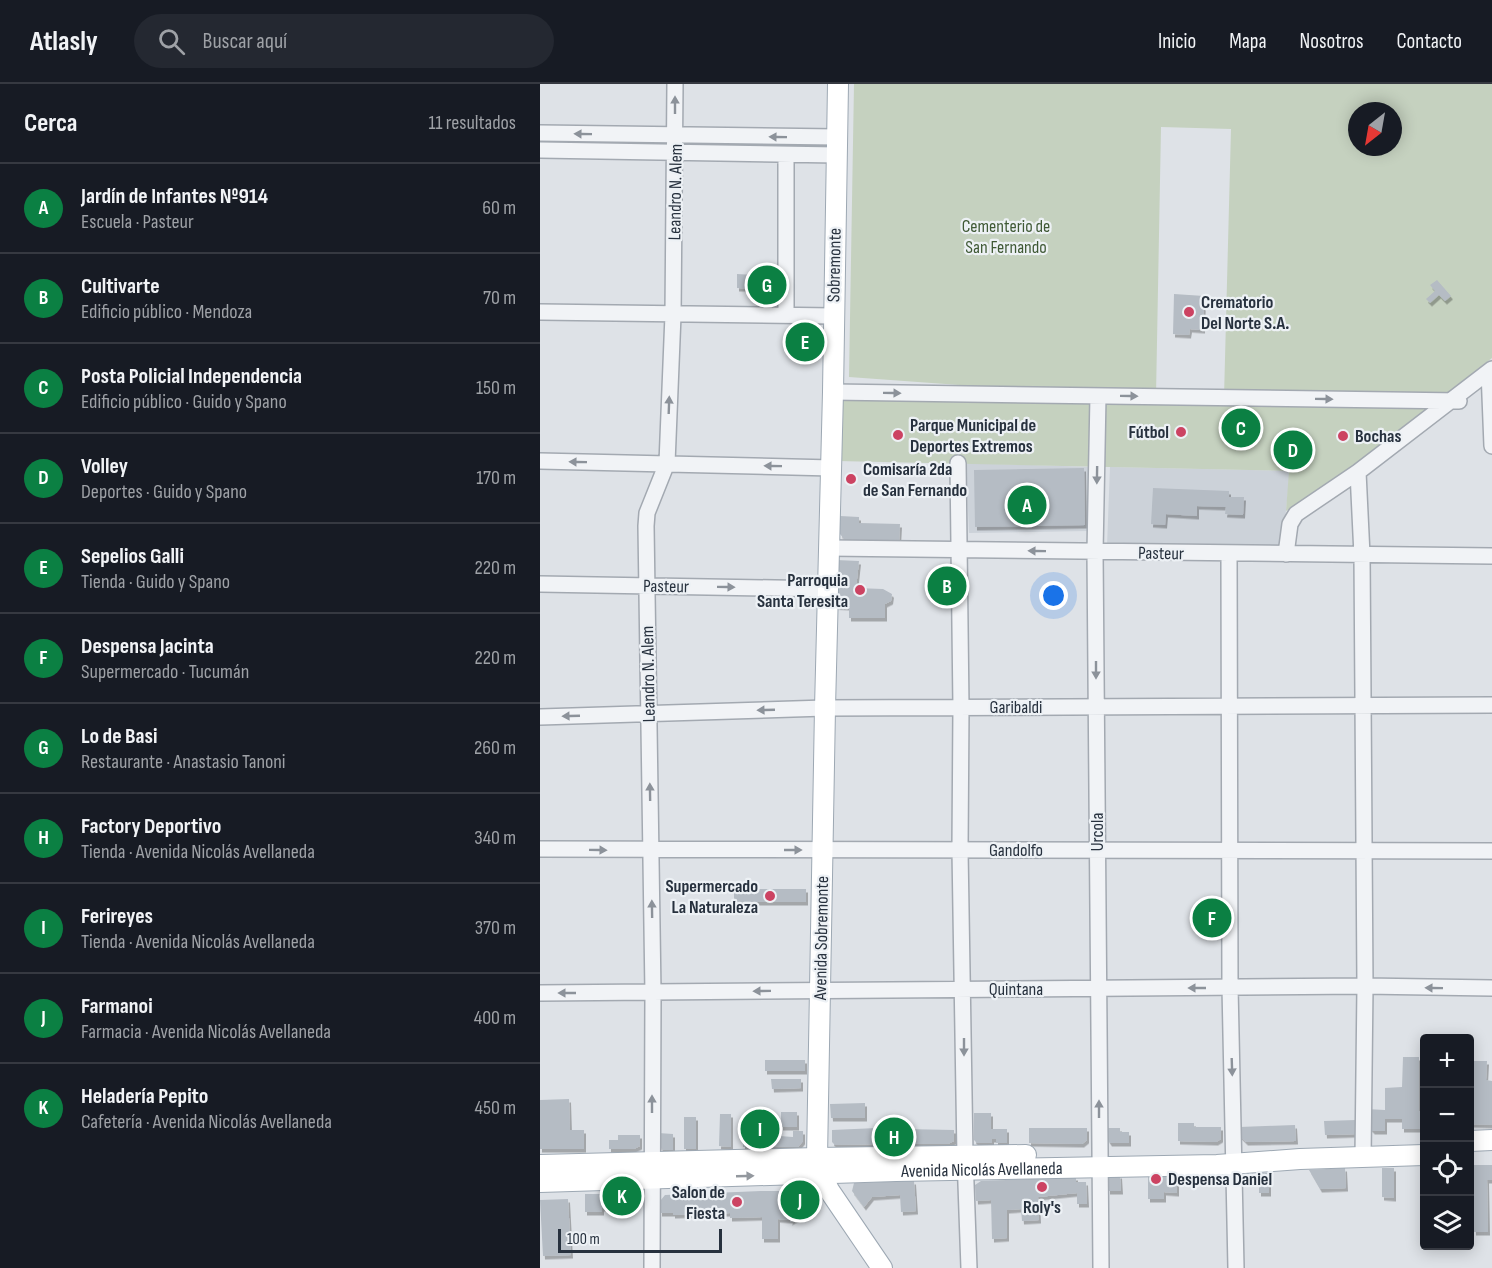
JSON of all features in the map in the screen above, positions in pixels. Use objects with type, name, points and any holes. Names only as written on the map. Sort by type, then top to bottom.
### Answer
[{"type":"main road","name":"Sobremonte","points":[[828,589],[838,84]]},
{"type":"main road","name":"Avenida Sobremonte","points":[[828,589],[822,850],[819,1166],[829,1190],[882,1268]]},
{"type":"main road","points":[[1474,1141],[1492,1140]]},
{"type":"main road","name":"Avenida Nicolás Avellaneda","points":[[1363,1152],[1420,1144]]},
{"type":"main road","name":"Avenida Nicolás Avellaneda","points":[[540,1182],[652,1171],[1234,1158],[1363,1152],[1420,1155]]},
{"type":"main road","points":[[1474,1153],[1492,1152]]},
{"type":"main road","name":"Avenida Nicolás Avellaneda","points":[[540,1165],[652,1171]]},
{"type":"street","name":"Leandro N. Alem","points":[[652,1268],[653,993],[647,513],[667,464],[673,315],[675,84]]},
{"type":"street","points":[[540,133],[675,135],[837,146]]},
{"type":"street","points":[[540,150],[786,155],[837,146]]},
{"type":"street","points":[[786,155],[786,315]]},
{"type":"street","points":[[540,312],[833,315]]},
{"type":"street","points":[[1286,554],[1290,524],[1296,514],[1358,477],[1491,374]]},
{"type":"street","points":[[1491,374],[1492,446]]},
{"type":"street","points":[[833,392],[1454,401]]},
{"type":"street","name":"Urcola","points":[[1098,396],[1095,552],[1101,1268]]},
{"type":"street","points":[[540,461],[832,468]]},
{"type":"street","points":[[958,463],[960,850],[969,1268]]},
{"type":"street","points":[[1358,477],[1362,555],[1365,986],[1363,1152]]},
{"type":"street","name":"Pasteur","points":[[829,548],[1492,556]]},
{"type":"street","points":[[1229,554],[1230,987],[1236,1268]]},
{"type":"street","name":"Pasteur","points":[[540,584],[828,589]]},
{"type":"street","name":"Garibaldi","points":[[540,717],[825,708],[1492,705]]},
{"type":"street","name":"Gandolfo","points":[[540,849],[1492,851]]},
{"type":"street","name":"Quintana","points":[[540,993],[1365,986],[1492,988]]},
{"type":"shaded area","points":[[966,463],[1090,467],[1088,531],[969,533]]},
{"type":"shaded area","points":[[1110,467],[1290,471],[1282,549],[1107,546]]},
{"type":"green space","name":"Cementerio de San Fernando","points":[[854,84],[1492,84],[1492,358],[1354,466],[1286,511],[1289,471],[837,461],[838,392],[1083,394],[849,377]],"holes":[[[1161,127],[1231,129],[1224,397],[1156,396]]]},
{"type":"green space","points":[[540,136],[668,141],[667,147],[540,147]]},
{"type":"building","points":[[737,274],[773,276],[773,289],[737,288]]},
{"type":"building","points":[[1437,280],[1451,296],[1445,301],[1439,295],[1430,303],[1426,299],[1435,291],[1430,285]]},
{"type":"building","name":"Crematorio Del Norte S.A.","points":[[1174,294],[1204,296],[1203,330],[1190,329],[1189,335],[1173,334]]},
{"type":"building","points":[[790,329],[818,329],[821,333],[821,352],[790,352]]},
{"type":"building","points":[[1233,425],[1248,425],[1248,431],[1234,432]]},
{"type":"building","points":[[1084,468],[1085,525],[975,527],[974,470]]},
{"type":"building","points":[[1153,488],[1229,491],[1229,497],[1244,497],[1243,515],[1225,514],[1226,507],[1197,506],[1197,516],[1166,514],[1165,525],[1151,524]]},
{"type":"building","points":[[840,516],[859,517],[859,523],[900,524],[899,542],[845,540],[840,534]]},
{"type":"building","name":"Parroquia Santa Teresita","points":[[836,560],[859,561],[856,588],[883,589],[892,594],[891,601],[885,604],[885,618],[849,618],[849,607],[835,606]]},
{"type":"building","name":"Supermercado La Naturaleza","points":[[734,889],[806,889],[806,902],[734,902]]},
{"type":"building","points":[[1208,914],[1216,914],[1217,922],[1208,922]]},
{"type":"building","points":[[1403,1057],[1419,1057],[1420,1129],[1402,1129],[1402,1119],[1385,1119],[1385,1131],[1373,1131],[1366,1124],[1366,1109],[1385,1110],[1385,1088],[1402,1087]]},
{"type":"building","points":[[765,1060],[805,1060],[805,1071],[765,1071]]},
{"type":"building","points":[[1474,1061],[1487,1061],[1486,1080],[1492,1081],[1492,1125],[1474,1124]]},
{"type":"building","points":[[771,1079],[801,1079],[801,1088],[772,1089]]},
{"type":"building","points":[[569,1099],[570,1130],[584,1130],[584,1149],[540,1149],[540,1100]]},
{"type":"building","points":[[865,1103],[865,1118],[831,1118],[830,1104]]},
{"type":"building","points":[[754,1111],[767,1111],[766,1135],[793,1137],[793,1131],[803,1131],[803,1141],[798,1147],[743,1147],[743,1122],[754,1122]]},
{"type":"building","points":[[781,1112],[797,1112],[797,1127],[781,1127]]},
{"type":"building","points":[[974,1113],[991,1113],[991,1129],[1007,1129],[1007,1143],[996,1143],[996,1139],[992,1139],[992,1143],[977,1143],[974,1140]]},
{"type":"building","points":[[720,1114],[731,1114],[731,1147],[719,1146]]},
{"type":"building","points":[[684,1117],[696,1117],[696,1149],[684,1149]]},
{"type":"building","points":[[1356,1120],[1356,1134],[1325,1135],[1324,1121]]},
{"type":"building","points":[[884,1121],[902,1121],[903,1129],[954,1130],[954,1141],[948,1144],[884,1144]]},
{"type":"building","points":[[1178,1123],[1194,1123],[1194,1127],[1221,1127],[1221,1139],[1216,1142],[1178,1141]]},
{"type":"building","points":[[1295,1125],[1296,1141],[1246,1142],[1240,1136],[1239,1127]]},
{"type":"building","points":[[877,1128],[878,1144],[835,1145],[832,1142],[832,1130]]},
{"type":"building","points":[[1029,1128],[1087,1128],[1087,1140],[1082,1144],[1029,1143]]},
{"type":"building","points":[[1106,1128],[1120,1128],[1120,1132],[1129,1132],[1129,1143],[1110,1143],[1106,1137]]},
{"type":"building","points":[[658,1133],[673,1134],[673,1150],[663,1150],[658,1144]]},
{"type":"building","points":[[618,1135],[640,1135],[640,1146],[634,1149],[609,1149],[609,1140],[618,1140]]},
{"type":"building","points":[[1474,1165],[1492,1165],[1492,1180],[1487,1180],[1488,1232],[1474,1232]]},
{"type":"building","points":[[1345,1168],[1346,1188],[1320,1189],[1309,1170]]},
{"type":"building","points":[[1382,1168],[1394,1168],[1394,1198],[1382,1197]]},
{"type":"building","points":[[1259,1173],[1269,1173],[1269,1193],[1259,1193]]},
{"type":"building","points":[[1111,1175],[1120,1175],[1121,1191],[1108,1191],[1108,1179]]},
{"type":"building","points":[[1148,1176],[1177,1176],[1177,1193],[1164,1192],[1164,1199],[1148,1199]]},
{"type":"building","points":[[1076,1177],[1076,1182],[1086,1182],[1087,1204],[1077,1204],[1077,1193],[1038,1197],[1039,1220],[1022,1221],[1021,1209],[1007,1210],[1007,1238],[992,1239],[991,1200],[976,1201],[975,1185],[981,1181]]},
{"type":"building","points":[[914,1181],[916,1211],[901,1212],[900,1195],[872,1197],[864,1207],[852,1191],[854,1183]]},
{"type":"building","points":[[801,1191],[806,1194],[815,1209],[790,1222],[791,1220],[778,1219],[778,1239],[762,1239],[762,1217],[730,1218],[730,1213],[673,1215],[673,1213],[660,1213],[660,1201],[665,1195]]},
{"type":"building","points":[[585,1194],[624,1194],[624,1207],[602,1208],[602,1212],[585,1212]]},
{"type":"building","points":[[568,1199],[571,1255],[543,1256],[540,1200]]},
{"type":"place","name":"Lo de Basi","points":[[767,285]]},
{"type":"place","name":"Crematorio Del Norte S.A.","points":[[1189,312]]},
{"type":"place","name":"Sepelios Galli","points":[[805,342]]},
{"type":"place","name":"Posta Policial Independencia","points":[[1241,428]]},
{"type":"place","name":"Fútbol","points":[[1181,432]]},
{"type":"place","name":"Parque Municipal de Deportes Extremos","points":[[898,435]]},
{"type":"place","name":"Bochas","points":[[1343,436]]},
{"type":"place","name":"Volley","points":[[1293,450]]},
{"type":"place","name":"Comisaría 2da de San Fernando","points":[[851,479]]},
{"type":"place","name":"Jardín de Infantes Nº914","points":[[1027,505]]},
{"type":"place","name":"Cultivarte","points":[[947,586]]},
{"type":"place","name":"Parroquia Santa Teresita","points":[[860,590]]},
{"type":"place","name":"Supermercado La Naturaleza","points":[[770,896]]},
{"type":"place","name":"Despensa Jacinta","points":[[1212,918]]},
{"type":"place","name":"Ferireyes","points":[[760,1129]]},
{"type":"place","name":"Factory Deportivo","points":[[894,1137]]},
{"type":"place","name":"Despensa Daniel","points":[[1156,1179]]},
{"type":"place","name":"Roly's","points":[[1042,1187]]},
{"type":"place","name":"Heladería Pepito","points":[[622,1196]]},
{"type":"place","name":"Farmanoi","points":[[800,1200]]},
{"type":"place","name":"Salon de Fiesta","points":[[737,1202]]}]
